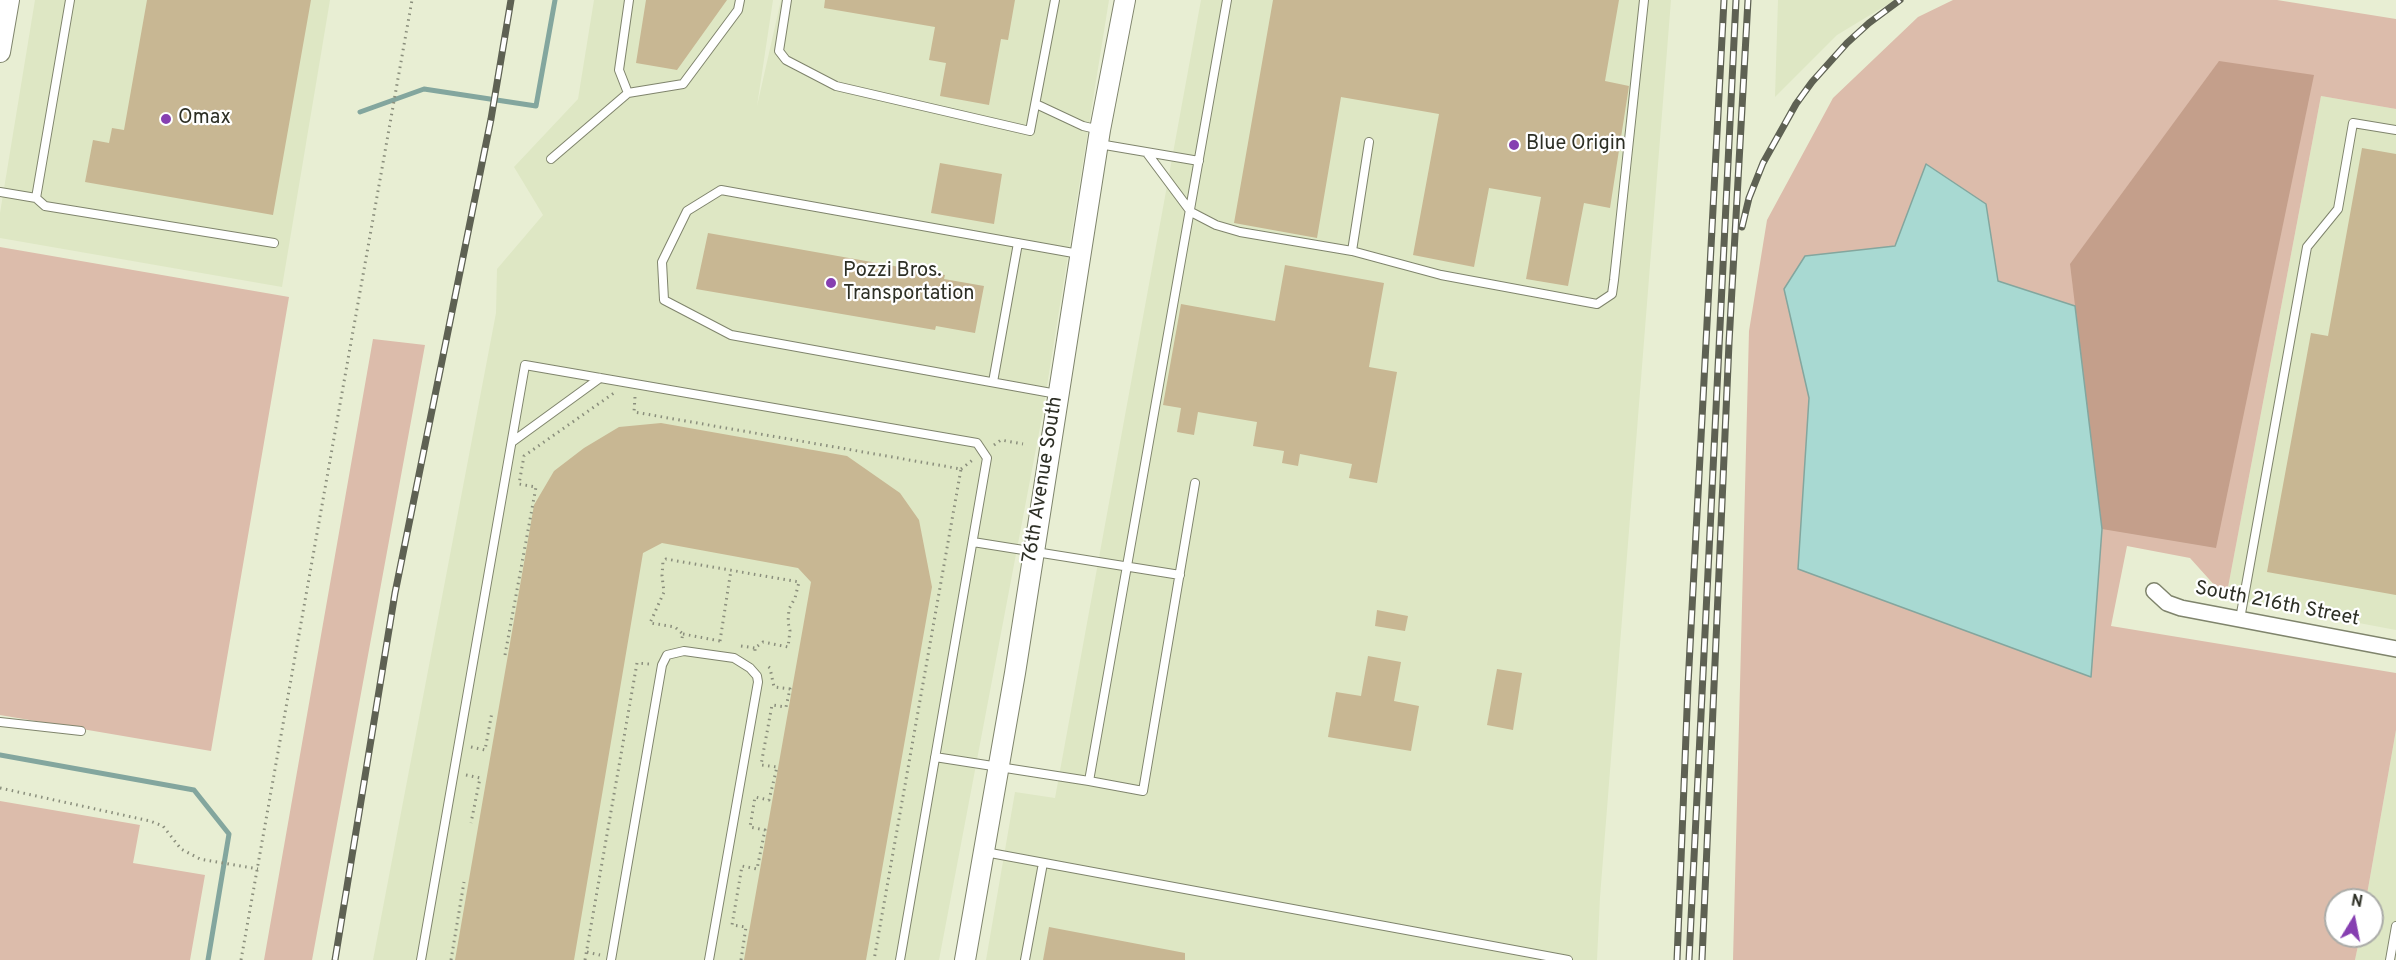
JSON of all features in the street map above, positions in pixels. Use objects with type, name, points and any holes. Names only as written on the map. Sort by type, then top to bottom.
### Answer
[{"type":"street","points":[[0,52],[9,0]]},
{"type":"street","name":"76th Avenue South","points":[[965,960],[999,768],[1099,137],[1125,0]]},
{"type":"street","name":"South 216th Street","points":[[2154,591],[2174,606],[2396,649]]},
{"type":"lane","points":[[36,198],[70,0]]},
{"type":"lane","points":[[628,93],[619,70],[629,0]]},
{"type":"lane","points":[[550,159],[628,93],[683,84],[738,10],[740,0]]},
{"type":"lane","points":[[787,0],[779,51],[786,60],[836,86],[1030,131],[1055,0]]},
{"type":"lane","points":[[1089,781],[1227,0]]},
{"type":"lane","points":[[1147,153],[1191,212],[1216,225],[1240,232],[1352,251],[1441,275],[1597,304],[1612,294],[1644,0]]},
{"type":"lane","points":[[1036,104],[1099,137],[1147,153],[1199,161]]},
{"type":"lane","points":[[2240,619],[2307,247],[2337,209],[2353,123],[2396,130]]},
{"type":"lane","points":[[1352,251],[1369,142]]},
{"type":"lane","points":[[1058,394],[731,335],[664,300],[662,262],[687,211],[721,190],[1080,255]]},
{"type":"lane","points":[[0,192],[36,198],[45,206],[274,243]]},
{"type":"lane","points":[[993,382],[1018,243]]},
{"type":"lane","points":[[421,960],[525,364],[977,443],[987,458],[900,960]]},
{"type":"lane","points":[[512,442],[600,378]]},
{"type":"lane","points":[[935,757],[1143,791],[1195,483]]},
{"type":"lane","points":[[973,542],[1180,575]]},
{"type":"lane","points":[[611,960],[662,665],[667,655],[684,651],[734,658],[750,668],[757,676],[758,682],[709,960]]},
{"type":"lane","points":[[0,722],[81,731]]},
{"type":"lane","points":[[984,852],[1569,960]]},
{"type":"lane","points":[[1025,960],[1043,863]]},
{"type":"lane","points":[[2390,960],[2396,926]]},
{"type":"path","points":[[241,960],[412,0]]},
{"type":"path","points":[[505,655],[536,487],[519,484],[524,456],[612,393],[621,394]]},
{"type":"path","points":[[628,396],[636,397],[634,412],[961,469],[874,960]]},
{"type":"path","points":[[676,643],[682,641],[683,634],[675,627],[650,622],[664,592],[663,561],[666,559],[799,582],[795,598],[789,609],[788,647],[763,642],[755,648],[755,656],[770,668],[774,687],[790,689],[786,707],[772,705],[761,765],[777,767],[769,800],[755,797],[750,827],[765,830],[757,869],[742,866],[732,925],[746,927],[741,960]]},
{"type":"path","points":[[720,641],[731,570]]},
{"type":"path","points":[[585,960],[637,663],[651,665],[656,658]]},
{"type":"path","points":[[469,756],[470,747],[485,750],[492,712]]},
{"type":"path","points":[[467,766],[465,775],[480,778],[471,823]]},
{"type":"path","points":[[0,788],[150,821],[163,826],[181,849],[200,859],[258,869]]},
{"type":"path","points":[[451,960],[464,882]]},
{"type":"shaded area","points":[[35,0],[330,0],[282,287],[0,238],[0,213]]},
{"type":"shaded area","points":[[594,0],[773,0],[757,106],[781,0],[1109,0],[1042,417],[939,960],[373,960],[496,313],[497,269],[543,215],[514,167],[578,99]]},
{"type":"shaded area","name":"Blue Origin","points":[[1201,0],[1671,0],[1600,897],[1597,960],[986,960],[1015,792],[1055,798]]},
{"type":"shaded area","points":[[1778,0],[1895,0],[1837,35],[1775,97]]},
{"type":"shaded area","points":[[1953,0],[2277,0],[2396,19],[2396,109],[2321,96],[2226,598],[2190,558],[2127,546],[2111,626],[2396,673],[2396,730],[2368,888],[2324,888],[2324,948],[2358,948],[2355,960],[1733,960],[1749,331],[1767,220],[1833,98],[1918,17]]},
{"type":"shaded area","points":[[2219,61],[2314,75],[2216,548],[2102,529],[2070,264]]},
{"type":"shaded area","points":[[2321,96],[2396,109],[2396,630],[2226,598]]},
{"type":"shaded area","points":[[0,247],[289,297],[211,751],[0,715]]},
{"type":"shaded area","points":[[373,339],[425,345],[312,960],[264,960]]},
{"type":"shaded area","points":[[2396,730],[2396,960],[2355,960],[2358,948],[2384,948],[2384,888],[2368,888]]},
{"type":"shaded area","points":[[0,801],[140,825],[133,863],[205,875],[190,960],[0,960]]},
{"type":"water","points":[[1926,164],[1986,204],[1998,281],[2075,306],[2102,529],[2091,677],[1798,569],[1809,398],[1784,289],[1805,256],[1895,246]]},
{"type":"building","points":[[147,0],[311,0],[273,215],[85,182],[93,140],[109,143],[112,128],[124,130]]},
{"type":"building","points":[[646,0],[727,0],[677,70],[636,63]]},
{"type":"building","points":[[825,0],[1015,0],[1008,40],[1001,39],[989,105],[940,96],[946,63],[929,60],[935,27],[824,8]]},
{"type":"building","name":"Blue Origin","points":[[1273,0],[1619,0],[1605,81],[1629,86],[1610,208],[1584,203],[1568,286],[1526,279],[1541,197],[1489,188],[1474,267],[1413,255],[1439,114],[1341,97],[1317,238],[1234,223]]},
{"type":"building","points":[[2362,148],[2396,154],[2396,595],[2267,572],[2311,333],[2328,336]]},
{"type":"building","points":[[940,163],[1002,174],[994,224],[931,213]]},
{"type":"building","name":"Pozzi Bros. Transportation","points":[[708,233],[945,275],[944,279],[984,286],[975,333],[936,326],[935,330],[696,289]]},
{"type":"building","points":[[1285,265],[1384,283],[1369,367],[1397,372],[1377,483],[1349,478],[1352,464],[1300,454],[1298,466],[1282,463],[1284,451],[1253,446],[1257,422],[1198,412],[1194,435],[1177,432],[1181,408],[1163,405],[1181,304],[1275,321]]},
{"type":"building","points":[[661,423],[847,456],[900,493],[919,520],[932,587],[866,960],[744,960],[811,582],[798,568],[662,543],[643,553],[574,960],[455,960],[534,505],[554,471],[584,448],[619,427]]},
{"type":"building","points":[[1377,610],[1408,616],[1405,631],[1375,626]]},
{"type":"building","points":[[1368,656],[1401,662],[1394,701],[1419,706],[1411,751],[1328,737],[1336,692],[1361,696]]},
{"type":"building","points":[[1497,669],[1522,673],[1513,730],[1487,725]]},
{"type":"building","points":[[1049,927],[1185,953],[1185,960],[1043,960]]},
{"type":"waterway","points":[[360,112],[424,89],[536,106],[555,0]]},
{"type":"waterway","points":[[0,755],[194,790],[229,834],[208,960]]},
{"type":"railway","points":[[335,960],[395,593],[491,119],[511,0]]},
{"type":"railway","points":[[1677,960],[1688,685],[1724,0]]},
{"type":"railway","points":[[1689,960],[1736,0]]},
{"type":"railway","points":[[1702,960],[1729,343],[1748,0]]},
{"type":"railway","points":[[1742,227],[1749,198],[1763,163],[1796,104],[1812,82],[1847,43],[1900,0]]},
{"type":"place","name":"Omax","points":[[166,119]]},
{"type":"place","name":"Blue Origin","points":[[1514,145]]},
{"type":"place","name":"Pozzi Bros. Transportation","points":[[831,283]]}]
